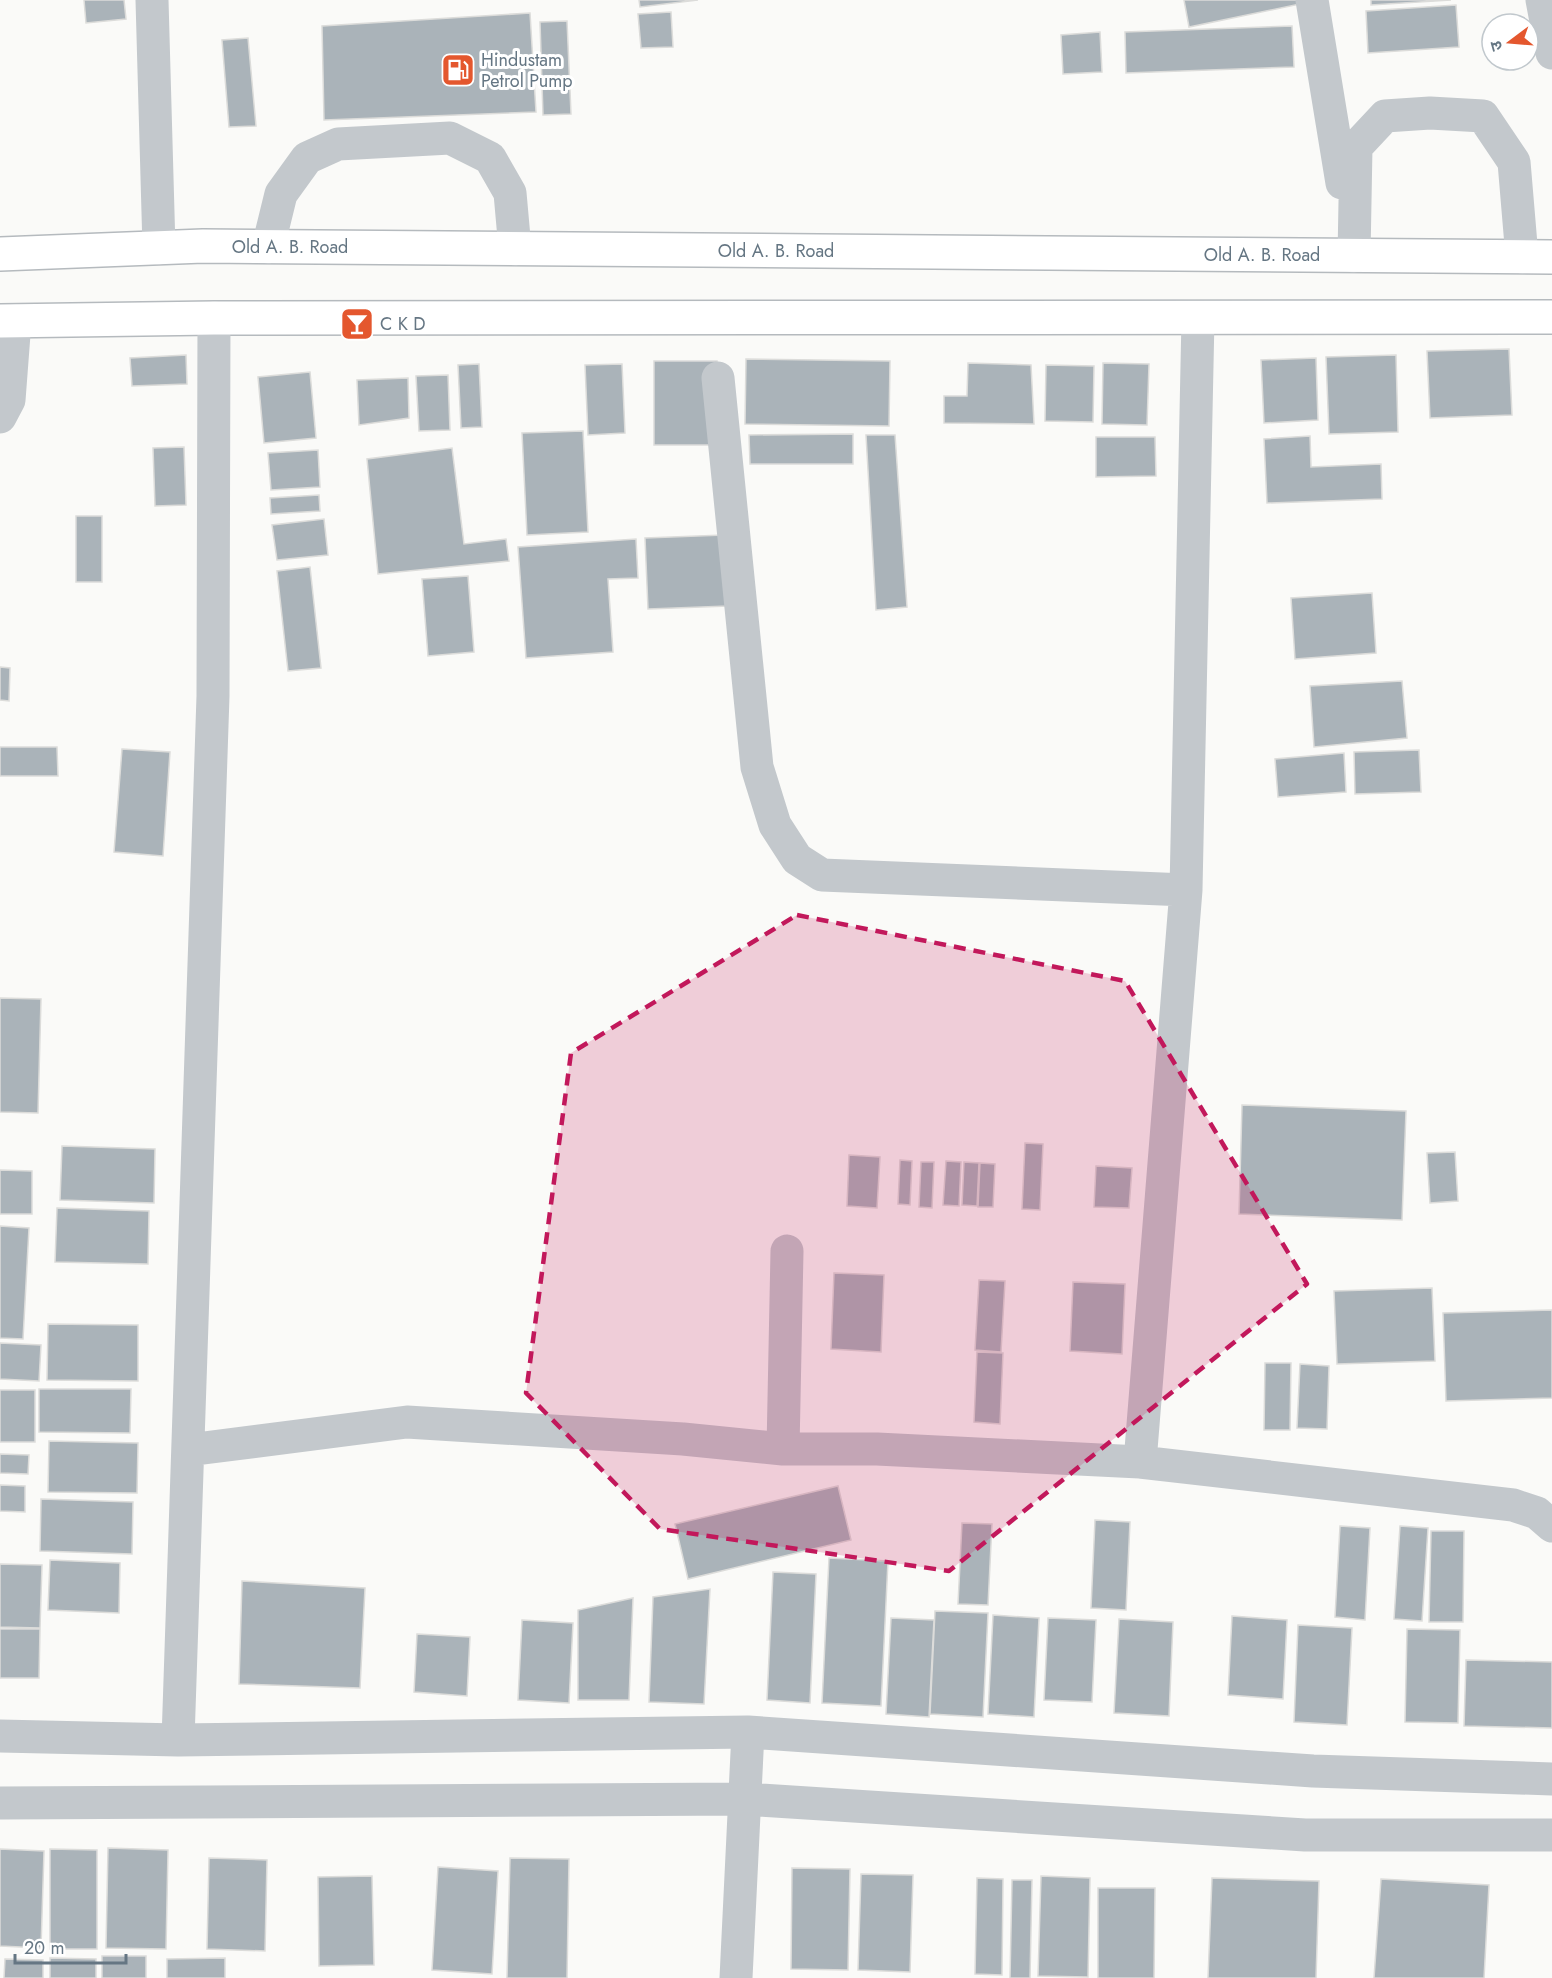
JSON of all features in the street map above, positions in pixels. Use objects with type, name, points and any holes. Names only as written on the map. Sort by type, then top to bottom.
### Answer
[{"type":"main road","name":"Old A. B. Road","points":[[0,254],[268,246],[1537,257]]},
{"type":"main road","points":[[8,321],[214,318],[1552,317]]},
{"type":"street","points":[[152,0],[159,248]]},
{"type":"street","points":[[1312,0],[1354,256]]},
{"type":"street","points":[[1542,0],[1552,53]]},
{"type":"street","points":[[1354,256],[1356,147],[1385,116],[1430,113],[1483,116],[1514,162],[1537,257]]},
{"type":"street","points":[[268,246],[281,194],[307,158],[338,144],[450,138],[490,158],[510,192],[515,249]]},
{"type":"street","points":[[178,1740],[213,696],[214,318]]},
{"type":"street","points":[[1140,1462],[1186,890],[1198,318]]},
{"type":"street","points":[[0,417],[9,400],[8,321]]},
{"type":"street","points":[[718,378],[757,767],[775,825],[797,859],[822,875],[1186,890]]},
{"type":"street","points":[[783,1449],[787,1251]]},
{"type":"street","points":[[188,1450],[407,1422],[684,1439],[783,1449],[877,1449],[1140,1462],[1513,1505],[1537,1513],[1552,1526]]},
{"type":"street","points":[[736,1978],[748,1732]]},
{"type":"street","points":[[0,1736],[178,1740],[748,1732],[1313,1771],[1552,1779]]},
{"type":"street","points":[[0,1803],[745,1799],[1305,1835],[1552,1835]]},
{"type":"highlighted area","points":[[797,915],[1125,981],[1307,1284],[949,1571],[660,1529],[526,1393],[571,1053]]},
{"type":"building","points":[[84,0],[124,0],[126,19],[86,23]]},
{"type":"building","points":[[639,0],[698,0],[640,7]]},
{"type":"building","points":[[1184,0],[1299,0],[1300,4],[1189,27]]},
{"type":"building","points":[[1371,0],[1451,0],[1371,5]]},
{"type":"building","points":[[1456,5],[1459,47],[1368,53],[1366,11]]},
{"type":"building","points":[[671,12],[673,47],[641,48],[638,14]]},
{"type":"building","points":[[530,13],[536,112],[324,120],[322,26]]},
{"type":"building","points":[[567,21],[571,114],[543,115],[540,22]]},
{"type":"building","points":[[1292,26],[1294,67],[1126,73],[1125,32]]},
{"type":"building","points":[[1100,32],[1102,72],[1063,74],[1061,35]]},
{"type":"building","points":[[248,38],[256,126],[229,127],[222,40]]},
{"type":"building","points":[[1509,349],[1512,415],[1430,418],[1427,351]]},
{"type":"building","points":[[186,355],[187,384],[132,386],[130,358]]},
{"type":"building","points":[[1396,355],[1398,432],[1329,434],[1326,357]]},
{"type":"building","points":[[1316,358],[1318,420],[1264,423],[1261,360]]},
{"type":"building","points":[[746,359],[890,361],[889,426],[745,424]]},
{"type":"building","points":[[654,361],[717,361],[718,445],[654,445]]},
{"type":"building","points":[[968,363],[1031,365],[1034,424],[944,423],[944,396],[967,396]]},
{"type":"building","points":[[1103,363],[1149,364],[1147,425],[1102,424]]},
{"type":"building","points":[[479,364],[482,427],[461,428],[458,365]]},
{"type":"building","points":[[622,364],[625,433],[588,435],[585,365]]},
{"type":"building","points":[[1046,365],[1094,366],[1093,422],[1045,421]]},
{"type":"building","points":[[310,372],[316,438],[264,443],[258,377]]},
{"type":"building","points":[[448,375],[450,430],[419,431],[416,376]]},
{"type":"building","points":[[408,378],[409,418],[359,425],[357,380]]},
{"type":"building","points":[[583,431],[588,532],[527,535],[522,433]]},
{"type":"building","points":[[853,434],[853,464],[750,464],[749,435]]},
{"type":"building","points":[[866,435],[895,435],[907,607],[876,610]]},
{"type":"building","points":[[1310,436],[1311,467],[1381,464],[1382,499],[1267,503],[1264,439]]},
{"type":"building","points":[[1096,437],[1155,437],[1156,476],[1096,477]]},
{"type":"building","points":[[184,447],[186,505],[155,506],[153,448]]},
{"type":"building","points":[[452,448],[464,544],[506,539],[509,561],[378,574],[367,459]]},
{"type":"building","points":[[318,450],[320,487],[271,490],[268,453]]},
{"type":"building","points":[[319,495],[320,511],[271,514],[270,498]]},
{"type":"building","points":[[76,516],[102,516],[102,582],[76,582]]},
{"type":"building","points":[[324,519],[328,555],[277,560],[272,525]]},
{"type":"building","points":[[724,535],[728,606],[648,609],[645,538]]},
{"type":"building","points":[[636,539],[638,578],[608,579],[613,652],[526,658],[518,547]]},
{"type":"building","points":[[310,567],[321,668],[288,671],[277,571]]},
{"type":"building","points":[[468,576],[474,652],[428,656],[422,579]]},
{"type":"building","points":[[1372,593],[1376,653],[1295,659],[1291,598]]},
{"type":"building","points":[[0,667],[10,668],[9,701],[0,700]]},
{"type":"building","points":[[1402,681],[1407,738],[1314,747],[1310,686]]},
{"type":"building","points":[[0,747],[57,747],[58,776],[0,776]]},
{"type":"building","points":[[122,749],[170,752],[163,856],[114,852]]},
{"type":"building","points":[[1419,750],[1421,792],[1355,794],[1354,752]]},
{"type":"building","points":[[1344,753],[1346,792],[1278,797],[1275,759]]},
{"type":"building","points":[[0,998],[41,999],[38,1113],[0,1112]]},
{"type":"building","points":[[1242,1105],[1406,1111],[1402,1220],[1239,1214]]},
{"type":"building","points":[[1025,1143],[1043,1144],[1040,1210],[1022,1209]]},
{"type":"building","points":[[62,1146],[155,1149],[154,1203],[60,1200]]},
{"type":"building","points":[[1455,1152],[1458,1201],[1430,1203],[1427,1153]]},
{"type":"building","points":[[849,1155],[880,1157],[877,1208],[847,1206]]},
{"type":"building","points":[[900,1160],[912,1161],[910,1205],[898,1204]]},
{"type":"building","points":[[946,1161],[961,1162],[959,1206],[943,1205]]},
{"type":"building","points":[[921,1162],[934,1162],[932,1208],[919,1207]]},
{"type":"building","points":[[964,1162],[979,1163],[977,1206],[962,1205]]},
{"type":"building","points":[[980,1163],[995,1164],[993,1207],[978,1207]]},
{"type":"building","points":[[1096,1166],[1132,1168],[1129,1208],[1094,1207]]},
{"type":"building","points":[[0,1170],[32,1171],[32,1214],[0,1214]]},
{"type":"building","points":[[57,1208],[149,1211],[148,1264],[55,1262]]},
{"type":"building","points":[[0,1226],[29,1228],[23,1339],[0,1338]]},
{"type":"building","points":[[834,1273],[884,1275],[881,1352],[831,1349]]},
{"type":"building","points":[[979,1280],[1005,1281],[1001,1352],[975,1350]]},
{"type":"building","points":[[1073,1282],[1125,1284],[1122,1354],[1070,1351]]},
{"type":"building","points":[[1432,1288],[1435,1361],[1337,1364],[1334,1291]]},
{"type":"building","points":[[1552,1310],[1552,1398],[1446,1401],[1443,1313]]},
{"type":"building","points":[[48,1324],[138,1325],[138,1381],[47,1380]]},
{"type":"building","points":[[0,1343],[41,1345],[39,1381],[0,1379]]},
{"type":"building","points":[[977,1352],[1003,1353],[1000,1424],[974,1422]]},
{"type":"building","points":[[1265,1363],[1291,1363],[1290,1430],[1264,1430]]},
{"type":"building","points":[[1300,1364],[1329,1366],[1327,1429],[1297,1428]]},
{"type":"building","points":[[39,1389],[131,1389],[130,1433],[39,1432]]},
{"type":"building","points":[[0,1390],[35,1390],[35,1442],[0,1442]]},
{"type":"building","points":[[49,1441],[138,1443],[137,1493],[48,1492]]},
{"type":"building","points":[[0,1454],[29,1455],[28,1474],[0,1473]]},
{"type":"building","points":[[0,1485],[25,1486],[25,1512],[0,1511]]},
{"type":"building","points":[[838,1486],[851,1540],[688,1579],[675,1524]]},
{"type":"building","points":[[41,1499],[133,1502],[132,1554],[40,1551]]},
{"type":"building","points":[[1095,1520],[1130,1522],[1126,1610],[1091,1608]]},
{"type":"building","points":[[962,1523],[992,1524],[988,1605],[958,1604]]},
{"type":"building","points":[[1340,1526],[1370,1528],[1365,1620],[1335,1617]]},
{"type":"building","points":[[1400,1526],[1428,1528],[1422,1621],[1394,1619]]},
{"type":"building","points":[[1431,1531],[1464,1531],[1463,1622],[1429,1622]]},
{"type":"building","points":[[829,1558],[888,1561],[881,1706],[822,1703]]},
{"type":"building","points":[[50,1560],[120,1563],[119,1613],[48,1610]]},
{"type":"building","points":[[0,1564],[42,1565],[40,1628],[0,1627]]},
{"type":"building","points":[[773,1572],[816,1574],[810,1703],[767,1700]]},
{"type":"building","points":[[242,1581],[365,1588],[360,1688],[239,1684]]},
{"type":"building","points":[[710,1589],[704,1704],[649,1702],[653,1597]]},
{"type":"building","points":[[633,1598],[629,1700],[578,1700],[578,1610]]},
{"type":"building","points":[[935,1611],[988,1613],[983,1717],[930,1714]]},
{"type":"building","points":[[993,1615],[1039,1618],[1034,1717],[988,1714]]},
{"type":"building","points":[[1232,1616],[1287,1620],[1283,1699],[1228,1695]]},
{"type":"building","points":[[891,1618],[934,1620],[929,1717],[886,1714]]},
{"type":"building","points":[[1048,1618],[1096,1620],[1092,1702],[1044,1700]]},
{"type":"building","points":[[1119,1619],[1173,1622],[1169,1716],[1114,1713]]},
{"type":"building","points":[[522,1620],[573,1623],[569,1703],[518,1700]]},
{"type":"building","points":[[1298,1625],[1352,1628],[1347,1725],[1294,1722]]},
{"type":"building","points":[[0,1629],[40,1629],[39,1678],[0,1678]]},
{"type":"building","points":[[1407,1629],[1460,1630],[1458,1723],[1405,1722]]},
{"type":"building","points":[[417,1634],[470,1637],[467,1696],[414,1692]]},
{"type":"building","points":[[1466,1660],[1552,1662],[1552,1728],[1464,1726]]},
{"type":"building","points":[[108,1848],[168,1850],[166,1949],[106,1948]]},
{"type":"building","points":[[0,1849],[44,1851],[41,1948],[0,1946]]},
{"type":"building","points":[[50,1849],[97,1850],[97,1949],[50,1949]]},
{"type":"building","points":[[209,1858],[267,1860],[265,1951],[207,1949]]},
{"type":"building","points":[[510,1858],[569,1859],[567,1978],[507,1978]]},
{"type":"building","points":[[438,1867],[498,1871],[492,1974],[432,1970]]},
{"type":"building","points":[[792,1868],[850,1869],[848,1970],[791,1969]]},
{"type":"building","points":[[861,1874],[913,1875],[910,1972],[858,1970]]},
{"type":"building","points":[[372,1876],[374,1965],[319,1966],[318,1877]]},
{"type":"building","points":[[1041,1876],[1090,1878],[1088,1977],[1038,1976]]},
{"type":"building","points":[[977,1878],[1003,1879],[1002,1975],[975,1974]]},
{"type":"building","points":[[1212,1878],[1319,1881],[1316,1978],[1208,1978]]},
{"type":"building","points":[[1381,1879],[1489,1885],[1484,1978],[1374,1978]]},
{"type":"building","points":[[1012,1880],[1032,1880],[1030,1978],[1010,1978]]},
{"type":"building","points":[[1098,1888],[1155,1888],[1154,1978],[1098,1978]]},
{"type":"building","points":[[102,1956],[146,1956],[146,1978],[102,1978]]},
{"type":"building","points":[[50,1958],[96,1959],[96,1978],[50,1978]]},
{"type":"building","points":[[225,1958],[225,1978],[167,1978],[167,1959]]},
{"type":"building","points":[[5,1959],[43,1960],[43,1978],[4,1978]]},
{"type":"place","name":"Hindustam Petrol Pump","points":[[458,70]]},
{"type":"place","name":"C K D","points":[[357,324]]}]
